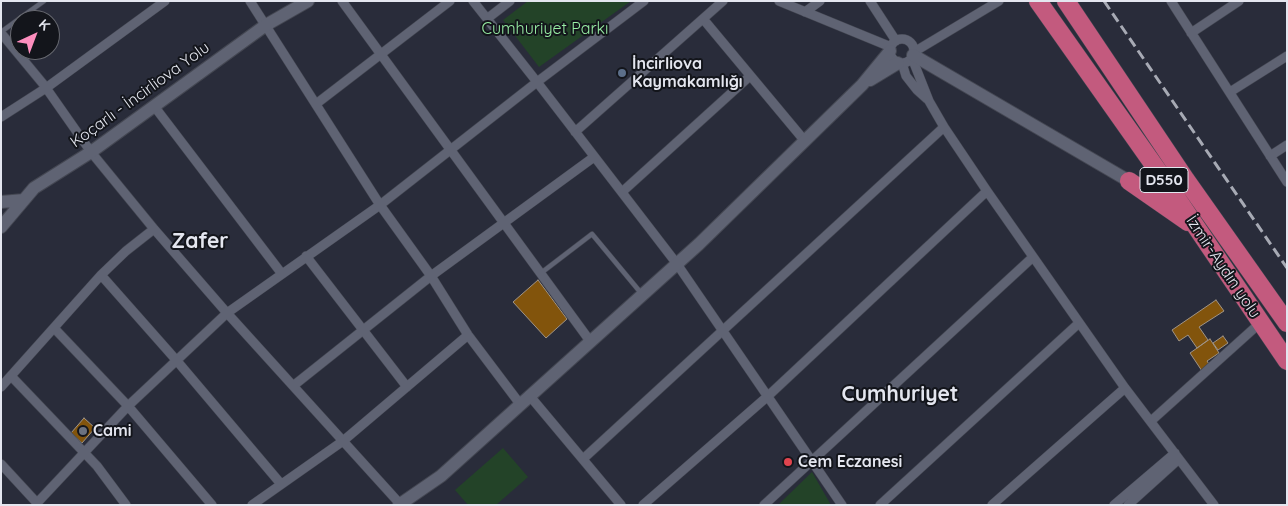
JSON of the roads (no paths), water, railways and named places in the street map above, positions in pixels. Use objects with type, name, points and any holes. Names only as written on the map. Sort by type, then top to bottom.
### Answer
[{"type":"highway","name":"İzmir-Aydın yolu","points":[[1038,1],[1166,183],[1287,361]]},
{"type":"highway","name":"İzmir-Aydın yolu","points":[[1066,1],[1182,174],[1287,323]]},
{"type":"highway","points":[[1129,181],[1136,177],[1142,169],[1143,159],[1136,140]]},
{"type":"highway","points":[[1151,196],[1166,183],[1182,174]]},
{"type":"highway","points":[[1129,181],[1166,183]]},
{"type":"highway","points":[[1129,181],[1195,228]]},
{"type":"street","points":[[1,118],[46,88],[166,1]]},
{"type":"street","points":[[250,1],[380,204],[431,276],[468,335],[525,400],[583,459],[621,505]]},
{"type":"street","name":"Koçarlı - İncirliova Yolu","points":[[1,227],[34,188],[91,152],[266,25],[308,1]]},
{"type":"street","points":[[342,1],[590,341]]},
{"type":"street","points":[[316,104],[450,1]]},
{"type":"street","points":[[473,1],[677,264],[842,505]]},
{"type":"street","points":[[488,18],[510,1]]},
{"type":"street","points":[[1,464],[38,504],[128,406],[227,313],[380,204],[644,1]]},
{"type":"street","points":[[575,132],[724,1]]},
{"type":"street","points":[[779,1],[892,46]]},
{"type":"street","points":[[805,12],[820,1]]},
{"type":"street","points":[[870,1],[892,46],[892,58],[900,63],[906,76],[929,101]]},
{"type":"street","points":[[862,85],[900,63],[909,61],[913,55],[999,1]]},
{"type":"street","points":[[1171,1],[1287,182]]},
{"type":"street","points":[[1191,33],[1239,1]]},
{"type":"street","points":[[704,20],[804,140]]},
{"type":"street","points":[[1,32],[46,88],[91,152],[154,229],[227,313],[400,504],[441,476],[699,244],[862,85],[892,46],[904,40],[908,41],[912,44],[913,55],[929,101],[944,126],[987,191],[1125,388],[1214,505]]},
{"type":"street","points":[[913,55],[1129,181]]},
{"type":"street","points":[[1230,92],[1287,56]]},
{"type":"street","points":[[622,192],[750,76]]},
{"type":"street","points":[[154,106],[282,274]]},
{"type":"street","points":[[583,459],[944,126]]},
{"type":"street","points":[[1270,156],[1287,144]]},
{"type":"street","points":[[293,386],[431,276],[594,157]]},
{"type":"street","points":[[643,505],[768,396],[987,191]]},
{"type":"street","points":[[1,202],[24,200]]},
{"type":"street","points":[[1,386],[12,377],[101,275],[126,251],[154,229]]},
{"type":"street","points":[[306,256],[407,387]]},
{"type":"street","points":[[764,505],[1033,257]]},
{"type":"street","points":[[101,275],[281,484]]},
{"type":"street","points":[[880,505],[1079,323]]},
{"type":"street","points":[[1151,421],[1260,323]]},
{"type":"street","points":[[54,328],[128,406],[212,505]]},
{"type":"street","points":[[252,505],[344,441],[468,335]]},
{"type":"street","points":[[12,377],[104,474],[126,505]]},
{"type":"street","points":[[992,505],[1125,388]]},
{"type":"street","points":[[1114,505],[1177,456]]},
{"type":"street","points":[[1128,505],[1177,456]]},
{"type":"lane","points":[[1,32],[44,1]]},
{"type":"lane","points":[[541,274],[592,234],[642,294]]},
{"type":"railway","points":[[1104,1],[1287,268]]},
{"type":"place","name":"İncirliova Kaymakamlığı","points":[[622,73]]},
{"type":"place","name":"Cami","points":[[83,431]]},
{"type":"place","name":"Cem Eczanesi","points":[[788,462]]},
{"type":"district","name":"Zafer","points":[[200,242]]},
{"type":"district","name":"Cumhuriyet","points":[[900,395]]},
{"type":"park label","name":"Cumhuriyet Parkı","points":[[545,29]]}]
